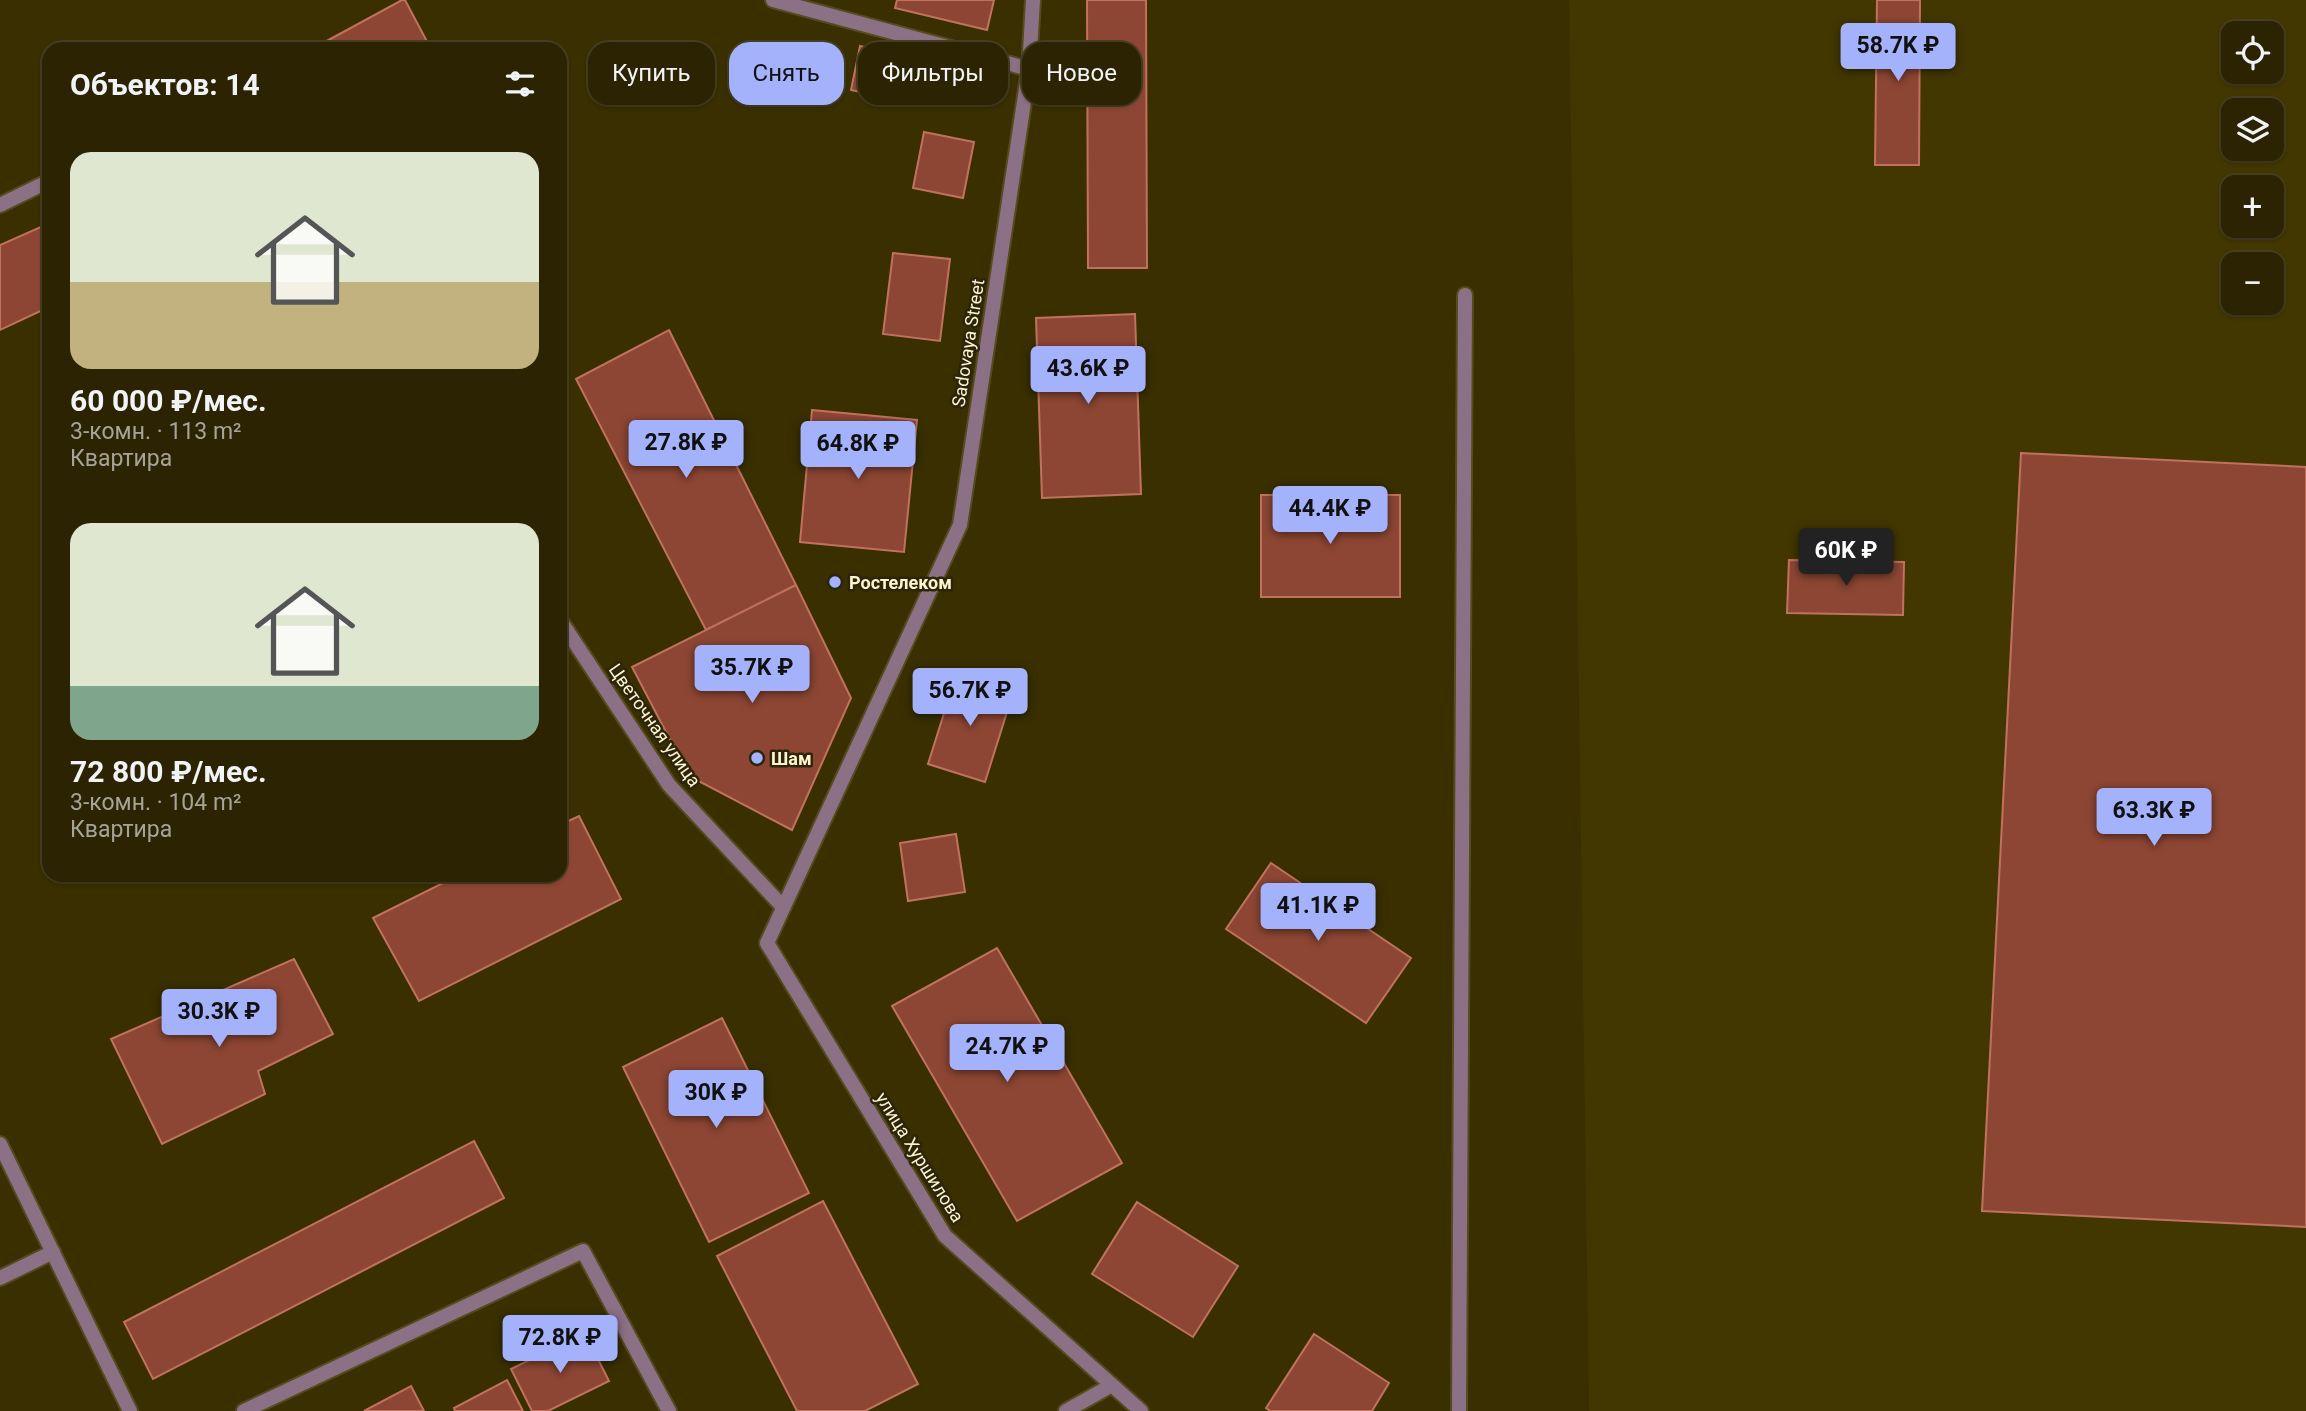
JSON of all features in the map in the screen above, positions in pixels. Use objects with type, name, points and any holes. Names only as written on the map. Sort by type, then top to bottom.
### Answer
[{"type":"street","points":[[773,0],[1022,67]]},
{"type":"street","name":"Sadovaya Street","points":[[1031,42],[1033,0]]},
{"type":"street","name":"Sadovaya Street","points":[[783,907],[960,525],[1024,105]]},
{"type":"street","points":[[0,205],[42,184]]},
{"type":"street","points":[[1459,1411],[1465,295]]},
{"type":"street","name":"Цветочная улица","points":[[567,631],[669,785],[783,907]]},
{"type":"street","name":"улица Хуршилова","points":[[783,907],[767,943],[946,1236],[1141,1411]]},
{"type":"street","points":[[0,1144],[130,1411]]},
{"type":"street","points":[[244,1411],[583,1251],[669,1411]]},
{"type":"street","points":[[0,1278],[53,1252]]},
{"type":"street","points":[[1066,1411],[1112,1385]]},
{"type":"shaded area","points":[[1569,0],[2306,0],[2306,1411],[1589,1411]]},
{"type":"building","points":[[405,0],[427,42],[325,42]]},
{"type":"building","points":[[897,0],[994,0],[987,30],[895,8]]},
{"type":"building","points":[[1087,0],[1146,0],[1147,268],[1088,268],[1087,105],[1141,105],[1141,42],[1087,42]]},
{"type":"building","points":[[1877,0],[1920,0],[1919,165],[1875,165]]},
{"type":"building","points":[[858,56],[858,92],[851,90]]},
{"type":"building","points":[[924,132],[974,142],[963,198],[913,188]]},
{"type":"building","points":[[42,226],[42,310],[0,330],[0,245]]},
{"type":"building","points":[[893,253],[950,259],[940,341],[883,334]]},
{"type":"building","points":[[1135,314],[1141,494],[1042,498],[1036,318]]},
{"type":"building","points":[[669,330],[796,585],[706,630],[576,379]]},
{"type":"building","points":[[812,410],[917,420],[904,552],[800,542]]},
{"type":"building","points":[[2021,453],[2306,467],[2306,1227],[1982,1211]]},
{"type":"building","points":[[1261,495],[1400,495],[1400,597],[1261,597]]},
{"type":"building","points":[[1789,560],[1904,562],[1903,615],[1787,613]]},
{"type":"building","points":[[796,585],[851,698],[792,830],[689,776],[632,667]]},
{"type":"building","points":[[956,675],[1013,693],[985,782],[928,764]]},
{"type":"building","points":[[579,816],[621,899],[419,1001],[373,918],[445,882],[567,882],[567,822]]},
{"type":"building","points":[[956,834],[965,892],[908,901],[900,843]]},
{"type":"building","points":[[1271,863],[1411,958],[1366,1023],[1226,929]]},
{"type":"building","points":[[997,948],[1122,1163],[1017,1221],[892,1006]]},
{"type":"building","points":[[294,959],[333,1034],[258,1071],[265,1094],[162,1144],[111,1039]]},
{"type":"building","points":[[722,1018],[809,1193],[709,1242],[623,1067]]},
{"type":"building","points":[[474,1141],[504,1198],[153,1379],[124,1322]]},
{"type":"building","points":[[823,1201],[918,1384],[865,1411],[797,1411],[717,1256]]},
{"type":"building","points":[[1137,1202],[1238,1266],[1193,1337],[1092,1274]]},
{"type":"building","points":[[585,1333],[609,1381],[548,1411],[532,1411],[511,1369]]},
{"type":"building","points":[[1314,1334],[1389,1383],[1372,1411],[1270,1411],[1266,1408]]},
{"type":"building","points":[[507,1380],[523,1411],[455,1411],[454,1408]]},
{"type":"building","points":[[411,1386],[424,1411],[364,1411]]},
{"type":"place","name":"Ростелеком","points":[[835,582]]},
{"type":"place","name":"Шам","points":[[757,758]]}]
